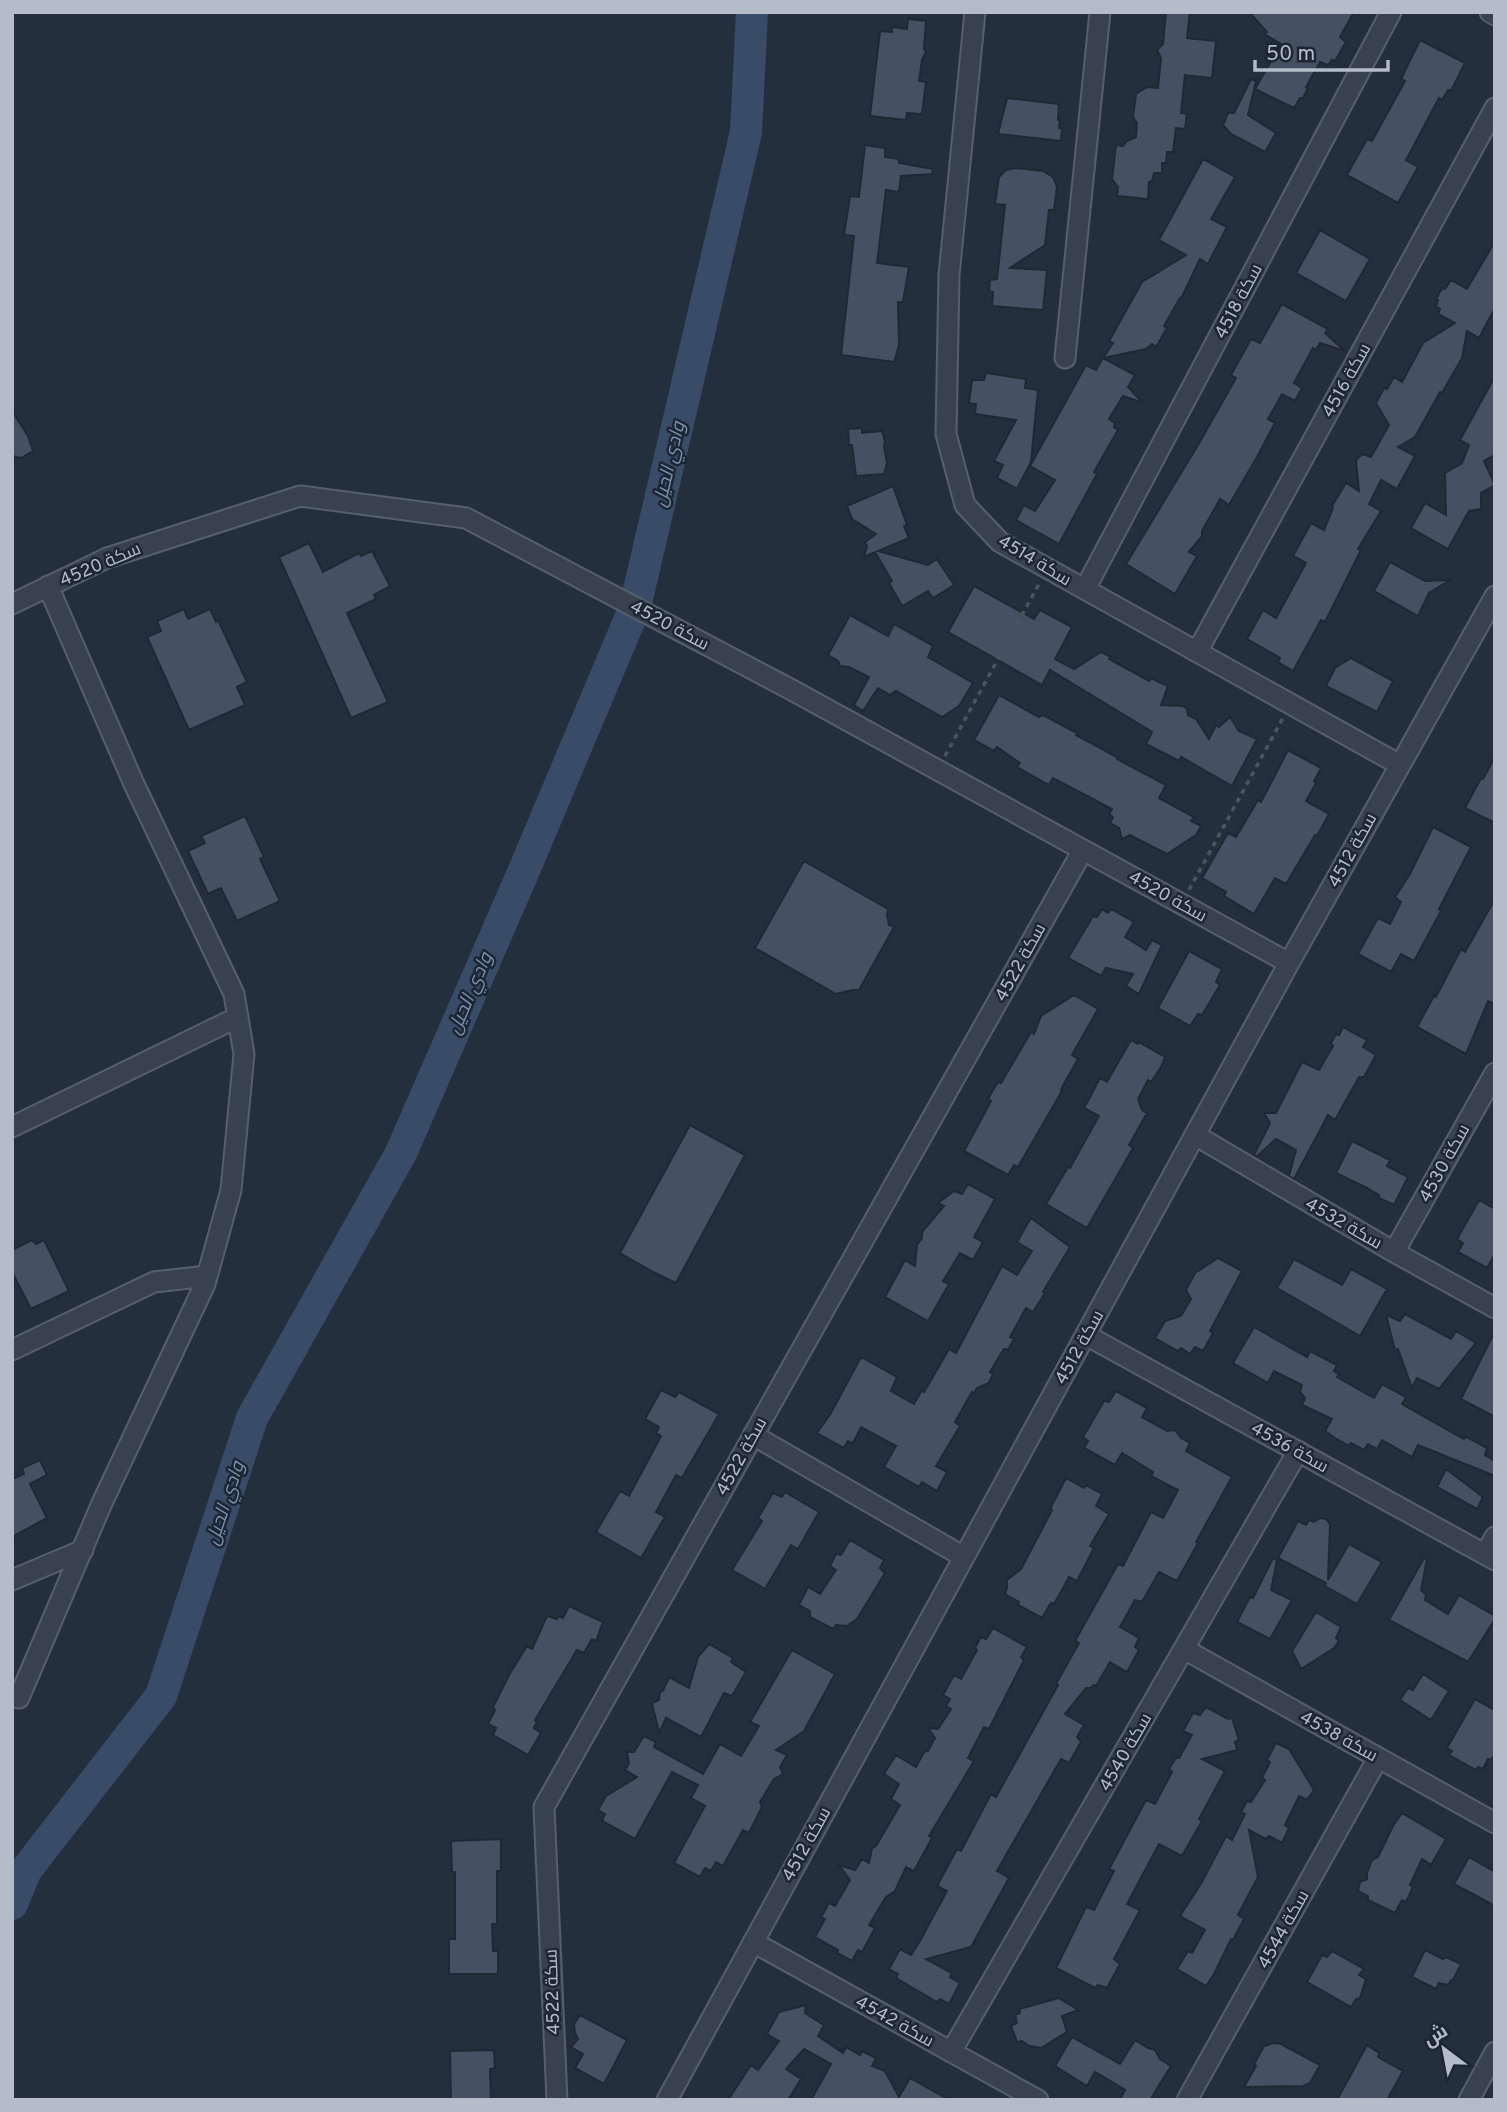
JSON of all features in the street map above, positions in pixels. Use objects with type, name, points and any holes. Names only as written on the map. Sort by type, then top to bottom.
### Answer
[{"type":"street","name":"سكة 4514","points":[[975,12],[949,275],[946,434],[965,505],[1000,542],[1400,765]]},
{"type":"street","points":[[1065,358],[1100,12]]},
{"type":"street","name":"سكة 4518","points":[[1085,589],[1391,12]]},
{"type":"street","points":[[1490,12],[1495,15]]},
{"type":"street","name":"سكة 4516","points":[[1197,652],[1495,108]]},
{"type":"street","name":"سكة 4520","points":[[12,604],[107,558],[300,496],[466,519],[780,683],[1289,963]]},
{"type":"street","points":[[19,1699],[207,1276],[231,1190],[244,1054],[234,994],[134,783],[48,586]]},
{"type":"street","name":"سكة 4512","points":[[667,2100],[1289,963],[1495,597]]},
{"type":"street","name":"سكة 4522","points":[[556,2100],[544,1807],[1083,850]]},
{"type":"street","points":[[12,1127],[238,1017]]},
{"type":"street","name":"سكة 4530","points":[[1394,1252],[1495,1073]]},
{"type":"street","name":"سكة 4532","points":[[1195,1135],[1495,1308]]},
{"type":"street","points":[[12,1350],[154,1282],[207,1276]]},
{"type":"street","name":"سكة 4536","points":[[1086,1335],[1490,1557]]},
{"type":"street","points":[[753,1435],[964,1557]]},
{"type":"street","name":"سكة 4540","points":[[951,2052],[1298,1451]]},
{"type":"street","points":[[1490,1557],[1495,1536]]},
{"type":"street","points":[[12,1580],[83,1550]]},
{"type":"street","name":"سكة 4538","points":[[1184,1649],[1495,1823]]},
{"type":"street","name":"سكة 4544","points":[[1187,2100],[1378,1758]]},
{"type":"street","name":"سكة 4542","points":[[753,1942],[1038,2100]]},
{"type":"street","points":[[1469,2100],[1492,2063]]},
{"type":"path","points":[[938,770],[1048,568]]},
{"type":"path","points":[[1181,904],[1291,704]]},
{"type":"building","points":[[1166,12],[1190,12],[1187,38],[1216,41],[1212,78],[1185,75],[1181,113],[1187,114],[1185,129],[1176,128],[1173,152],[1167,152],[1166,163],[1162,163],[1162,173],[1154,173],[1152,181],[1149,182],[1148,199],[1117,196],[1118,187],[1112,179],[1116,145],[1123,146],[1136,137],[1137,123],[1133,117],[1136,94],[1147,87],[1158,88],[1161,58],[1157,50],[1163,44]]},
{"type":"building","points":[[1249,12],[1354,12],[1340,37],[1346,42],[1335,61],[1332,60],[1328,65],[1320,62],[1303,98],[1300,98],[1294,108],[1255,89],[1281,44],[1264,34],[1267,32]]},
{"type":"building","points":[[908,19],[926,21],[926,52],[919,81],[926,82],[922,114],[907,113],[906,120],[870,116],[880,31],[892,32],[892,27],[907,29]]},
{"type":"building","points":[[1420,40],[1465,63],[1451,91],[1448,90],[1442,100],[1439,98],[1406,160],[1418,167],[1398,203],[1347,175],[1367,139],[1372,141],[1405,81],[1401,79]]},
{"type":"building","points":[[1251,79],[1256,81],[1248,115],[1276,133],[1265,152],[1231,134],[1223,125],[1228,113],[1234,113]]},
{"type":"building","points":[[1007,98],[1059,104],[1061,141],[998,134]]},
{"type":"building","points":[[865,145],[885,148],[885,157],[899,159],[899,163],[933,169],[932,174],[901,176],[899,192],[886,190],[877,263],[909,267],[903,302],[898,302],[899,345],[894,362],[841,355],[854,236],[844,235],[850,196],[859,197]]},
{"type":"building","points":[[1203,159],[1235,177],[1211,219],[1227,227],[1208,264],[1200,259],[1181,299],[1164,326],[1167,328],[1156,347],[1152,344],[1146,349],[1103,358],[1113,343],[1109,341],[1142,282],[1186,255],[1159,240]]},
{"type":"building","points":[[1015,168],[1043,171],[1053,177],[1057,187],[1054,210],[1049,210],[1045,245],[1010,268],[1047,270],[1043,310],[992,306],[993,292],[989,291],[990,280],[997,279],[1005,205],[995,204],[999,177],[1006,170]]},
{"type":"building","points":[[1320,230],[1370,259],[1346,301],[1296,273]]},
{"type":"building","points":[[1495,241],[1495,308],[1479,338],[1467,331],[1462,358],[1442,393],[1440,392],[1415,437],[1398,447],[1415,456],[1397,489],[1381,480],[1369,504],[1381,511],[1358,549],[1361,550],[1325,622],[1321,620],[1293,671],[1278,662],[1280,658],[1247,639],[1263,610],[1276,618],[1306,563],[1293,556],[1311,523],[1324,530],[1332,506],[1346,483],[1359,491],[1356,460],[1362,454],[1371,457],[1389,425],[1376,403],[1384,388],[1387,389],[1394,377],[1402,382],[1423,343],[1455,323],[1438,314],[1440,309],[1436,306],[1436,299],[1442,288],[1445,289],[1451,280],[1467,289]]},
{"type":"building","points":[[1282,304],[1328,329],[1325,333],[1345,351],[1320,343],[1316,350],[1313,348],[1294,383],[1302,388],[1295,401],[1282,394],[1268,419],[1275,423],[1257,457],[1229,505],[1220,499],[1202,531],[1202,536],[1189,552],[1197,556],[1175,594],[1126,564],[1236,378],[1231,375],[1251,339],[1260,343]]},
{"type":"building","points":[[1103,358],[1135,375],[1128,387],[1143,403],[1123,396],[1109,419],[1115,423],[1114,427],[1118,430],[1059,544],[1016,520],[1024,505],[1035,511],[1055,480],[1030,466],[1086,365],[1096,370]]},
{"type":"building","points":[[986,373],[1026,379],[1025,388],[1038,390],[1031,462],[1017,489],[997,478],[1003,465],[994,461],[1016,420],[975,414],[976,404],[969,403],[972,380],[984,380]]},
{"type":"building","points":[[1495,376],[1495,455],[1484,461],[1495,485],[1481,493],[1481,509],[1469,511],[1448,549],[1411,528],[1425,503],[1446,515],[1445,473],[1462,463],[1469,445],[1460,440]]},
{"type":"building","points":[[12,411],[28,436],[33,451],[21,458],[12,456]]},
{"type":"building","points":[[862,428],[862,433],[882,431],[887,463],[884,474],[856,476],[848,429]]},
{"type":"building","points":[[893,486],[909,538],[878,551],[928,565],[937,559],[954,585],[933,598],[928,591],[902,606],[889,583],[892,581],[875,552],[864,557],[867,546],[865,542],[876,534],[852,519],[847,506]]},
{"type":"building","points":[[309,543],[323,572],[359,553],[361,556],[372,551],[390,586],[374,595],[376,599],[347,613],[388,702],[351,718],[279,557]]},
{"type":"building","points":[[1390,562],[1425,581],[1450,580],[1429,593],[1418,616],[1374,591]]},
{"type":"building","points":[[974,586],[1034,619],[1040,610],[1072,627],[1055,659],[1074,669],[1101,652],[1149,681],[1151,678],[1168,686],[1161,705],[1183,706],[1188,715],[1196,719],[1209,739],[1216,725],[1219,727],[1230,717],[1239,731],[1257,739],[1232,786],[1181,757],[1179,761],[1146,744],[1152,732],[1050,670],[1042,685],[948,632]]},
{"type":"building","points":[[184,609],[188,619],[210,609],[216,622],[218,620],[247,682],[237,687],[245,705],[189,730],[147,637],[161,631],[157,621]]},
{"type":"building","points":[[850,615],[888,636],[894,624],[933,646],[928,657],[973,683],[959,706],[942,717],[896,691],[890,695],[878,688],[863,711],[854,705],[869,677],[849,667],[840,666],[838,661],[828,655]]},
{"type":"building","points":[[1351,658],[1393,681],[1377,712],[1326,686],[1335,668]]},
{"type":"building","points":[[999,695],[1039,717],[1043,715],[1077,733],[1076,735],[1117,759],[1166,785],[1159,798],[1194,817],[1191,821],[1201,826],[1196,835],[1167,854],[1130,835],[1122,839],[1119,828],[1110,823],[1113,817],[1109,814],[1112,809],[1053,778],[1049,785],[1017,767],[1020,763],[997,747],[994,751],[974,740]]},
{"type":"building","points":[[1288,750],[1321,768],[1306,801],[1329,814],[1286,884],[1275,878],[1254,914],[1224,896],[1226,892],[1202,878],[1228,833],[1236,837],[1258,800],[1261,802]]},
{"type":"building","points":[[1495,757],[1495,823],[1465,808]]},
{"type":"building","points":[[245,816],[264,857],[260,859],[280,901],[237,921],[221,888],[208,894],[188,851],[205,843],[201,836]]},
{"type":"building","points":[[1433,827],[1471,847],[1414,961],[1401,954],[1391,972],[1358,954],[1378,918],[1390,924],[1401,902],[1395,897],[1410,874]]},
{"type":"building","points":[[804,861],[888,909],[889,925],[894,927],[859,990],[836,994],[755,948]]},
{"type":"building","points":[[1495,899],[1495,1004],[1488,1001],[1466,1054],[1417,1027],[1461,949],[1465,952]]},
{"type":"building","points":[[1102,909],[1108,913],[1111,909],[1134,922],[1125,937],[1146,950],[1152,940],[1162,945],[1139,994],[1126,986],[1133,974],[1106,968],[1101,976],[1068,958],[1093,916],[1097,917]]},
{"type":"building","points":[[1189,951],[1222,969],[1216,982],[1220,985],[1202,1015],[1198,1014],[1190,1026],[1158,1008]]},
{"type":"building","points":[[1074,995],[1098,1009],[1072,1055],[1078,1059],[1062,1091],[1018,1167],[1014,1165],[1008,1175],[964,1151],[991,1101],[988,1099],[993,1090],[998,1082],[1001,1083],[1031,1032],[1034,1034],[1041,1016]]},
{"type":"building","points":[[1343,1027],[1367,1040],[1363,1047],[1376,1055],[1364,1077],[1359,1077],[1335,1120],[1328,1115],[1294,1179],[1289,1176],[1296,1150],[1276,1139],[1256,1157],[1254,1155],[1270,1123],[1264,1113],[1276,1113],[1302,1062],[1319,1070],[1333,1046],[1331,1043],[1336,1034],[1339,1035]]},
{"type":"building","points":[[1131,1040],[1165,1057],[1138,1099],[1142,1110],[1147,1113],[1129,1145],[1133,1148],[1087,1228],[1046,1204],[1099,1116],[1084,1108],[1100,1078],[1107,1082]]},
{"type":"building","points":[[690,1125],[745,1155],[676,1283],[620,1253]]},
{"type":"building","points":[[1352,1141],[1390,1160],[1387,1166],[1408,1177],[1394,1205],[1336,1173]]},
{"type":"building","points":[[968,1184],[995,1199],[974,1237],[983,1242],[973,1260],[960,1253],[943,1281],[949,1284],[928,1321],[885,1297],[905,1260],[915,1266],[917,1245],[922,1238],[922,1232],[944,1206],[938,1203],[954,1191],[962,1194]]},
{"type":"building","points":[[1479,1200],[1495,1209],[1495,1254],[1487,1268],[1458,1252],[1463,1243],[1457,1239]]},
{"type":"building","points":[[1031,1218],[1070,1247],[1033,1312],[1026,1308],[1010,1337],[1014,1339],[1008,1350],[1004,1349],[990,1372],[993,1374],[989,1383],[972,1392],[955,1422],[960,1426],[936,1466],[947,1472],[937,1491],[922,1482],[919,1487],[884,1467],[896,1446],[861,1427],[853,1443],[848,1441],[844,1448],[817,1433],[861,1357],[897,1377],[891,1391],[914,1404],[949,1349],[956,1353],[1002,1266],[1017,1275],[1032,1251],[1017,1242]]},
{"type":"building","points":[[32,1240],[36,1244],[44,1240],[69,1291],[31,1309],[12,1272],[12,1250]]},
{"type":"building","points":[[1218,1258],[1242,1271],[1210,1331],[1213,1333],[1203,1351],[1195,1347],[1190,1354],[1181,1348],[1178,1351],[1155,1338],[1165,1321],[1181,1316],[1191,1299],[1186,1290],[1195,1273]]},
{"type":"building","points":[[1294,1259],[1342,1285],[1351,1269],[1387,1289],[1360,1336],[1277,1288]]},
{"type":"building","points":[[1405,1314],[1451,1339],[1456,1331],[1476,1343],[1439,1389],[1417,1378],[1412,1388],[1398,1349],[1395,1350],[1386,1315],[1400,1321]]},
{"type":"building","points":[[1254,1327],[1307,1357],[1310,1351],[1337,1365],[1334,1371],[1339,1374],[1337,1377],[1374,1398],[1382,1384],[1406,1397],[1402,1404],[1464,1439],[1465,1436],[1487,1448],[1485,1455],[1495,1461],[1495,1476],[1418,1445],[1412,1457],[1382,1440],[1377,1449],[1368,1444],[1364,1450],[1335,1438],[1325,1431],[1332,1419],[1302,1405],[1305,1398],[1300,1392],[1302,1385],[1274,1371],[1268,1383],[1233,1363]]},
{"type":"building","points":[[1495,1331],[1495,1417],[1461,1399]]},
{"type":"building","points":[[661,1390],[675,1397],[679,1392],[719,1414],[682,1478],[676,1475],[656,1512],[665,1517],[641,1558],[596,1532],[620,1491],[629,1496],[661,1436],[656,1433],[659,1427],[645,1419]]},
{"type":"building","points":[[1116,1391],[1147,1408],[1142,1417],[1167,1431],[1175,1430],[1181,1438],[1190,1443],[1186,1451],[1232,1477],[1177,1581],[1159,1572],[1142,1602],[1135,1600],[1120,1627],[1139,1638],[1135,1647],[1139,1650],[1127,1672],[1110,1662],[1096,1686],[1086,1688],[1065,1714],[1084,1725],[1077,1737],[1081,1742],[1069,1763],[1061,1759],[997,1871],[1009,1878],[971,1947],[926,1959],[952,1973],[950,1977],[960,1983],[949,2004],[940,1999],[937,2002],[896,1978],[898,1974],[889,1969],[900,1949],[911,1955],[920,1941],[947,1891],[937,1886],[957,1849],[961,1851],[991,1794],[996,1797],[1058,1685],[1056,1684],[1079,1643],[1075,1641],[1118,1564],[1123,1566],[1151,1512],[1163,1518],[1178,1490],[1151,1476],[1153,1472],[1122,1453],[1115,1465],[1084,1448],[1088,1441],[1083,1437],[1104,1401],[1109,1402]]},
{"type":"building","points":[[40,1460],[47,1475],[30,1484],[47,1518],[12,1537],[12,1479],[24,1474],[22,1468]]},
{"type":"building","points":[[1446,1469],[1483,1497],[1477,1509],[1437,1487]]},
{"type":"building","points":[[1066,1478],[1102,1494],[1096,1506],[1109,1514],[1090,1546],[1094,1548],[1077,1581],[1069,1577],[1054,1604],[1051,1603],[1042,1618],[1018,1605],[1019,1602],[1005,1594],[1007,1580],[1021,1569]]},
{"type":"building","points":[[785,1492],[819,1512],[798,1549],[791,1545],[765,1589],[732,1570],[762,1521],[758,1518],[773,1493],[782,1497]]},
{"type":"building","points":[[1320,1518],[1326,1519],[1330,1524],[1328,1580],[1349,1544],[1382,1562],[1357,1604],[1325,1586],[1326,1583],[1278,1558],[1298,1521],[1306,1525],[1309,1520],[1314,1522]]},
{"type":"building","points":[[850,1540],[884,1560],[880,1568],[885,1573],[857,1619],[847,1626],[836,1625],[833,1629],[810,1617],[810,1611],[799,1605],[808,1587],[820,1594],[836,1570],[830,1566],[836,1554],[841,1555]]},
{"type":"building","points":[[1273,1558],[1277,1560],[1271,1590],[1292,1600],[1270,1639],[1237,1622],[1250,1597],[1253,1598]]},
{"type":"building","points":[[1424,1558],[1427,1559],[1421,1590],[1426,1595],[1425,1600],[1448,1614],[1459,1595],[1495,1616],[1468,1662],[1389,1620]]},
{"type":"building","points":[[569,1606],[603,1622],[596,1641],[592,1639],[584,1653],[577,1650],[535,1720],[537,1722],[534,1728],[541,1733],[528,1755],[493,1735],[496,1728],[488,1724],[495,1710],[493,1707],[509,1675],[527,1646],[532,1649],[547,1616],[563,1618]]},
{"type":"building","points":[[1316,1612],[1341,1627],[1336,1638],[1339,1641],[1334,1648],[1301,1669],[1292,1651]]},
{"type":"building","points":[[993,1628],[1027,1647],[1021,1657],[1024,1660],[989,1729],[984,1727],[968,1758],[974,1761],[929,1836],[932,1838],[914,1871],[906,1867],[895,1891],[886,1897],[869,1925],[875,1928],[862,1952],[858,1950],[852,1961],[815,1937],[825,1919],[821,1917],[829,1903],[835,1906],[850,1880],[839,1865],[855,1870],[862,1859],[869,1863],[872,1848],[876,1846],[900,1805],[891,1799],[899,1784],[884,1774],[896,1755],[916,1767],[924,1752],[928,1751],[935,1738],[928,1728],[938,1729],[951,1709],[946,1706],[950,1699],[943,1695],[954,1675],[961,1679],[981,1637],[986,1639]]},
{"type":"building","points":[[709,1644],[733,1658],[731,1662],[746,1672],[732,1696],[724,1693],[701,1737],[666,1718],[659,1733],[652,1703],[659,1700],[660,1692],[669,1677],[689,1688],[698,1657]]},
{"type":"building","points":[[792,1650],[835,1674],[804,1731],[776,1750],[787,1755],[780,1767],[783,1774],[774,1779],[760,1802],[762,1807],[749,1833],[743,1830],[723,1866],[716,1862],[711,1871],[705,1868],[700,1877],[674,1863],[705,1806],[691,1798],[698,1785],[672,1772],[635,1839],[602,1821],[605,1814],[598,1810],[606,1796],[637,1777],[625,1770],[629,1763],[627,1752],[634,1752],[644,1736],[656,1742],[654,1747],[703,1774],[720,1744],[741,1756],[759,1726],[750,1722]]},
{"type":"building","points":[[1423,1674],[1449,1691],[1431,1720],[1400,1700],[1408,1688],[1413,1690]]},
{"type":"building","points":[[1475,1699],[1495,1710],[1495,1754],[1491,1760],[1488,1759],[1483,1769],[1478,1767],[1476,1770],[1449,1755],[1452,1751],[1447,1748]]},
{"type":"building","points":[[1206,1707],[1228,1719],[1232,1718],[1239,1740],[1235,1742],[1237,1750],[1202,1759],[1225,1771],[1199,1819],[1202,1821],[1182,1856],[1159,1844],[1127,1904],[1140,1910],[1114,1959],[1120,1964],[1107,1988],[1098,1985],[1095,1988],[1056,1968],[1086,1907],[1094,1910],[1114,1871],[1109,1869],[1146,1800],[1155,1804],[1172,1772],[1169,1769],[1176,1758],[1179,1758],[1192,1735],[1183,1731],[1193,1713],[1200,1715]]},
{"type":"building","points":[[1276,1743],[1289,1749],[1314,1790],[1307,1800],[1299,1796],[1285,1825],[1289,1828],[1282,1843],[1269,1836],[1266,1839],[1249,1830],[1258,1877],[1238,1915],[1244,1919],[1206,1986],[1177,1969],[1188,1951],[1192,1953],[1205,1930],[1180,1916],[1202,1882],[1226,1836],[1232,1840],[1245,1814],[1241,1812],[1247,1801],[1251,1802],[1265,1780],[1262,1778],[1270,1762],[1267,1760]]},
{"type":"building","points":[[1402,1813],[1446,1839],[1431,1865],[1422,1859],[1410,1885],[1413,1887],[1406,1902],[1402,1900],[1395,1913],[1368,1900],[1368,1896],[1358,1891],[1360,1882],[1367,1879],[1372,1860],[1378,1857]]},
{"type":"building","points":[[501,1839],[501,1871],[497,1871],[497,1924],[492,1924],[493,1951],[498,1951],[498,1974],[449,1974],[449,1939],[455,1939],[455,1872],[452,1872],[451,1841]]},
{"type":"building","points":[[1469,1857],[1495,1872],[1495,1906],[1454,1884]]},
{"type":"building","points":[[1425,1950],[1461,1964],[1448,1985],[1439,1983],[1436,1989],[1412,1977]]},
{"type":"building","points":[[1332,1951],[1364,1969],[1359,1975],[1366,1979],[1360,1998],[1356,1999],[1351,2007],[1307,1982],[1322,1955],[1327,1957]]},
{"type":"building","points":[[1059,1998],[1078,2010],[1062,2016],[1067,2032],[1041,2048],[1029,2046],[1022,2041],[1017,2042],[1011,2026],[1017,2023],[1015,2015],[1020,2013],[1019,2009]]},
{"type":"building","points":[[806,2005],[805,2013],[824,2025],[818,2036],[843,2053],[846,2047],[860,2055],[862,2051],[876,2058],[872,2066],[885,2071],[899,2097],[910,2078],[949,2100],[811,2100],[831,2064],[804,2049],[786,2069],[801,2079],[788,2100],[728,2100],[751,2065],[758,2070],[779,2041],[767,2034],[779,2012]]},
{"type":"building","points":[[580,2015],[627,2040],[604,2084],[575,2068],[583,2054],[571,2047],[578,2039],[574,2024]]},
{"type":"building","points":[[1072,2037],[1120,2064],[1135,2040],[1155,2050],[1160,2059],[1171,2066],[1150,2100],[1120,2100],[1125,2090],[1095,2072],[1087,2086],[1055,2066]]},
{"type":"building","points":[[1281,2044],[1320,2065],[1310,2083],[1303,2086],[1244,2087],[1264,2046]]},
{"type":"building","points":[[1367,2045],[1379,2053],[1378,2057],[1403,2071],[1387,2100],[1337,2100]]},
{"type":"building","points":[[494,2050],[495,2068],[490,2069],[491,2100],[451,2100],[450,2051]]},
{"type":"waterway","name":"وادي الحيل","points":[[12,1904],[26,1870],[161,1696],[252,1418],[401,1153],[635,607],[746,132],[752,12]]}]
